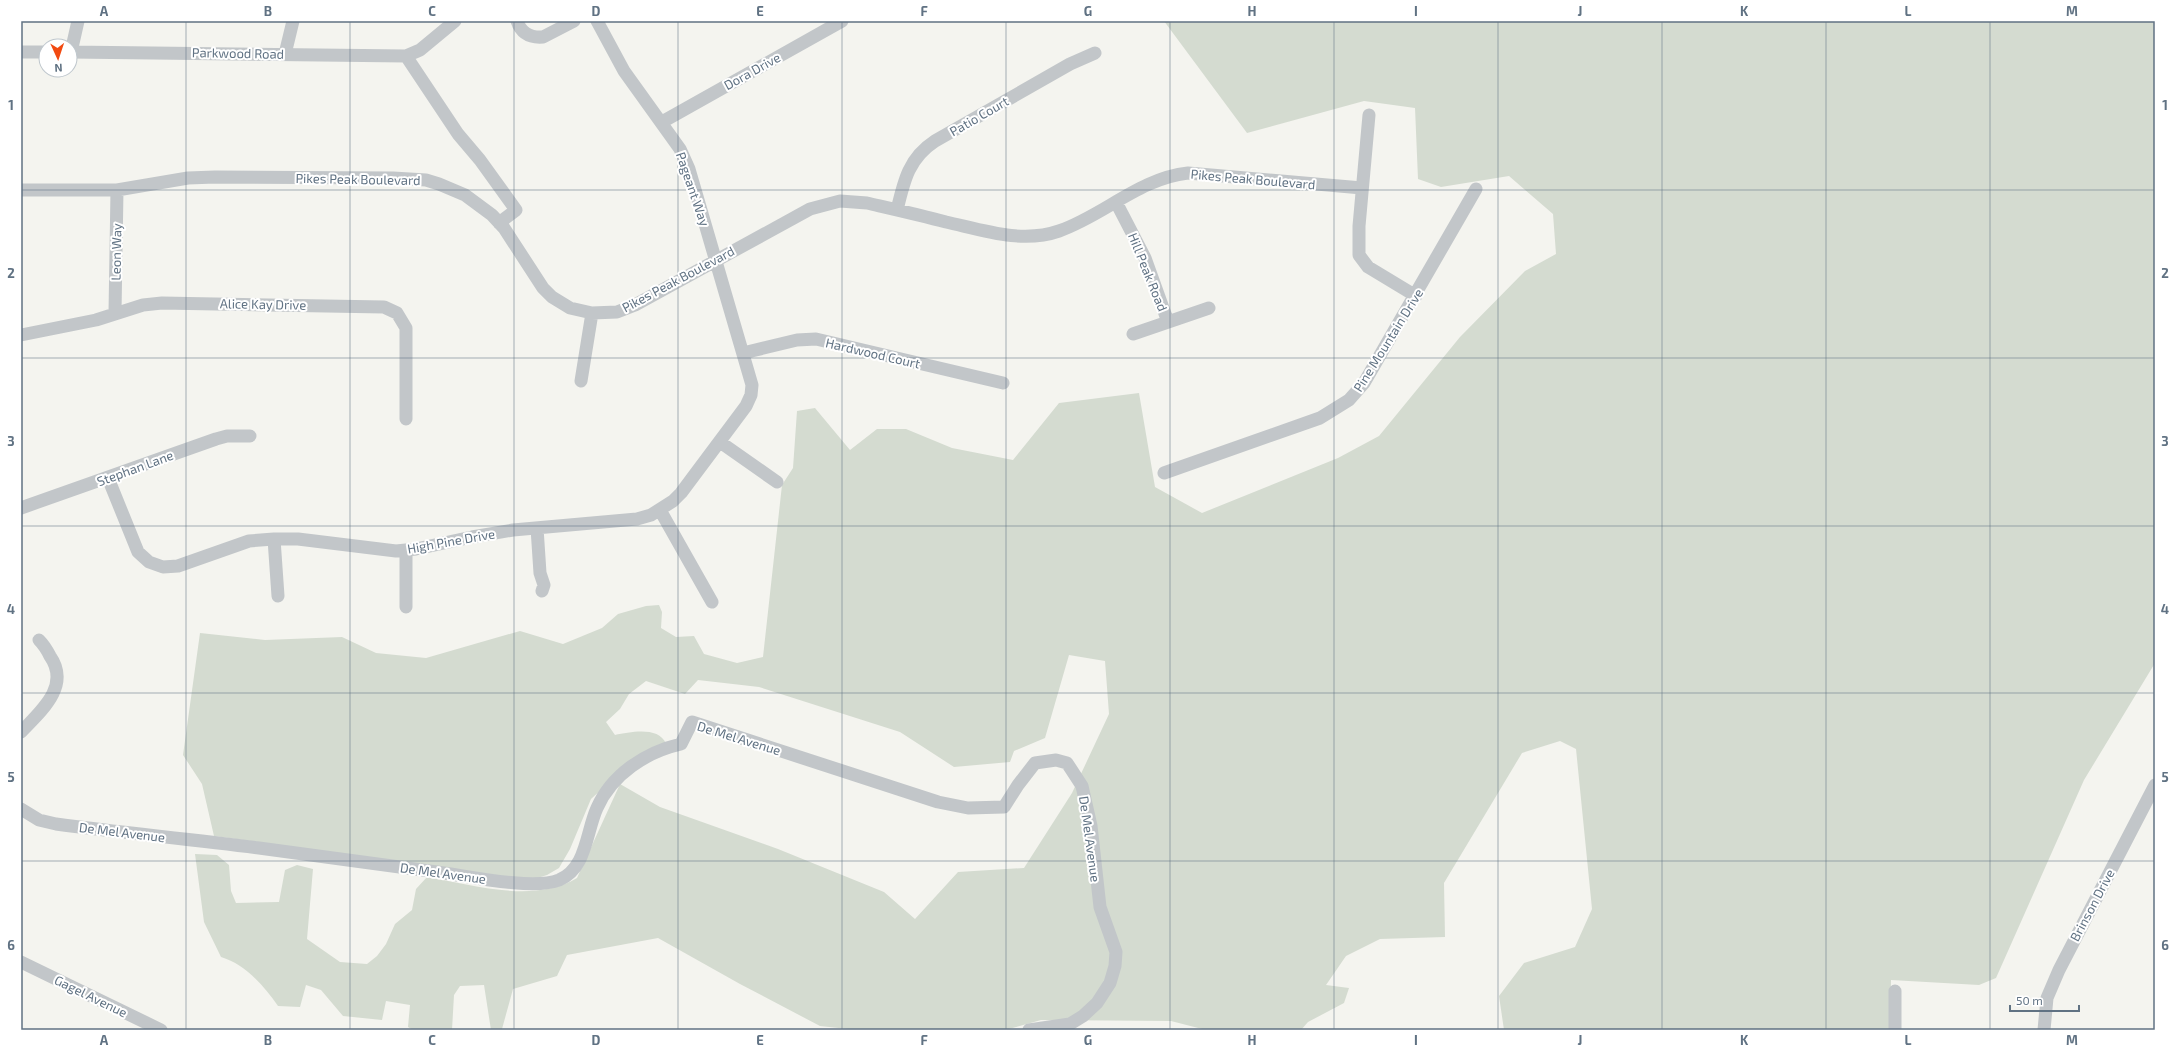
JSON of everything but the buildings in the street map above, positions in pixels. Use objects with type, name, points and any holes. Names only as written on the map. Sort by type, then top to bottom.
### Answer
[{"type":"street","points":[[74,38],[78,21]]},
{"type":"street","points":[[285,54],[293,21]]},
{"type":"street","name":"Parkwood Road","points":[[78,52],[406,56],[420,50],[454,21]]},
{"type":"street","points":[[517,21],[525,34],[537,38],[574,21]]},
{"type":"street","name":"Pageant Way","points":[[597,21],[624,71],[680,149],[689,169],[743,353]]},
{"type":"street","name":"Dora Drive","points":[[662,122],[842,21]]},
{"type":"street","points":[[21,52],[38,52]]},
{"type":"street","name":"Patio Court","points":[[897,210],[904,181],[912,164],[921,151],[935,140],[1070,64],[1095,52]]},
{"type":"street","points":[[406,56],[458,134],[480,160],[516,210],[499,223]]},
{"type":"street","points":[[1369,115],[1362,188],[1358,247],[1359,255],[1368,267],[1416,296]]},
{"type":"street","name":"Pikes Peak Boulevard","points":[[21,190],[117,190],[188,178],[215,177],[412,179],[439,184],[465,195],[483,207],[499,223],[540,283],[552,297],[570,308],[592,313],[625,310],[810,209],[831,202],[851,201],[897,210],[994,233],[1027,237],[1059,231],[1168,176],[1188,173],[1362,188]]},
{"type":"street","name":"Pine Mountain Drive","points":[[1164,473],[1310,422],[1340,407],[1364,383],[1416,296],[1476,189]]},
{"type":"street","name":"Leon Way","points":[[115,313],[117,190]]},
{"type":"street","name":"Hill Peak Road","points":[[1116,202],[1145,258],[1168,322]]},
{"type":"street","name":"Alice Kay Drive","points":[[21,335],[96,320],[143,305],[162,303],[375,305],[392,309],[402,318],[406,328],[406,419]]},
{"type":"street","points":[[1133,334],[1209,308]]},
{"type":"street","points":[[581,381],[592,313]]},
{"type":"street","name":"Hardwood Court","points":[[743,353],[797,340],[816,339],[1003,383]]},
{"type":"street","name":"High Pine Drive","points":[[108,478],[138,552],[143,558],[155,566],[178,566],[249,541],[298,539],[406,550],[472,537],[537,528],[637,519],[651,515],[660,510],[681,493],[746,406],[751,395],[752,385],[743,353]]},
{"type":"street","name":"Stephan Lane","points":[[21,508],[216,439],[227,436],[250,436]]},
{"type":"street","points":[[720,442],[777,482]]},
{"type":"street","points":[[660,510],[712,602]]},
{"type":"street","points":[[537,528],[540,573],[544,585],[542,591]]},
{"type":"street","points":[[274,539],[278,596]]},
{"type":"street","points":[[406,550],[406,607]]},
{"type":"street","points":[[21,732],[46,705],[57,685],[58,673],[55,664],[39,640]]},
{"type":"street","name":"De Mel Avenue","points":[[21,809],[39,820],[63,825],[258,848],[487,879],[540,884],[562,878],[574,869],[582,853],[597,807],[610,786],[642,758],[664,748],[681,744],[692,722],[938,802],[968,808],[1004,807],[1018,785],[1035,764],[1056,760],[1067,763],[1082,786],[1091,826],[1100,907],[1116,952],[1115,966],[1110,983],[1097,1003],[1083,1016],[1070,1024],[1029,1030]]},
{"type":"street","name":"Brinson Drive","points":[[2044,1030],[2047,998],[2059,970],[2155,785]]},
{"type":"street","name":"Gagel Avenue","points":[[21,962],[161,1030]]},
{"type":"street","points":[[1895,991],[1895,1030]]},
{"type":"shaded area","points":[[1164,21],[2155,21],[2155,663],[2084,780],[1996,978],[1979,985],[1891,980],[1890,1030],[1504,1030],[1499,996],[1524,963],[1575,947],[1592,909],[1576,749],[1560,741],[1522,753],[1444,883],[1445,937],[1380,939],[1346,956],[1326,985],[1349,988],[1344,1003],[1308,1022],[1301,1030],[1206,1030],[1171,1021],[1041,1020],[1005,1030],[857,1030],[820,1026],[740,984],[658,938],[567,955],[557,976],[513,989],[502,1029],[491,1030],[484,985],[460,986],[454,995],[452,1030],[413,1030],[408,1027],[410,1005],[386,1001],[382,1020],[343,1016],[321,990],[306,985],[300,1007],[278,1006],[267,991],[246,970],[230,960],[221,957],[204,922],[195,854],[217,855],[229,865],[231,891],[236,903],[279,902],[285,870],[297,865],[313,869],[307,939],[340,962],[367,964],[377,956],[386,944],[395,924],[412,910],[416,889],[427,877],[484,888],[523,891],[542,890],[560,886],[577,878],[620,784],[660,807],[778,849],[884,892],[915,919],[958,872],[1024,868],[1072,793],[1109,714],[1105,661],[1069,655],[1045,738],[1014,751],[1010,762],[954,767],[900,732],[759,687],[698,680],[685,694],[646,681],[629,694],[620,709],[606,722],[615,735],[636,732],[651,732],[662,738],[666,744],[637,757],[591,799],[570,849],[559,868],[547,875],[531,880],[214,836],[202,784],[183,755],[200,633],[265,640],[342,637],[376,653],[426,658],[520,631],[563,644],[602,628],[618,614],[646,606],[659,605],[662,612],[661,628],[676,637],[694,636],[704,654],[737,663],[763,657],[782,485],[793,468],[797,411],[815,408],[850,450],[877,429],[906,429],[952,448],[1013,460],[1059,403],[1139,393],[1155,487],[1202,513],[1338,458],[1379,436],[1460,337],[1525,271],[1556,254],[1553,214],[1509,176],[1441,187],[1418,179],[1415,108],[1364,101],[1247,133]]}]
